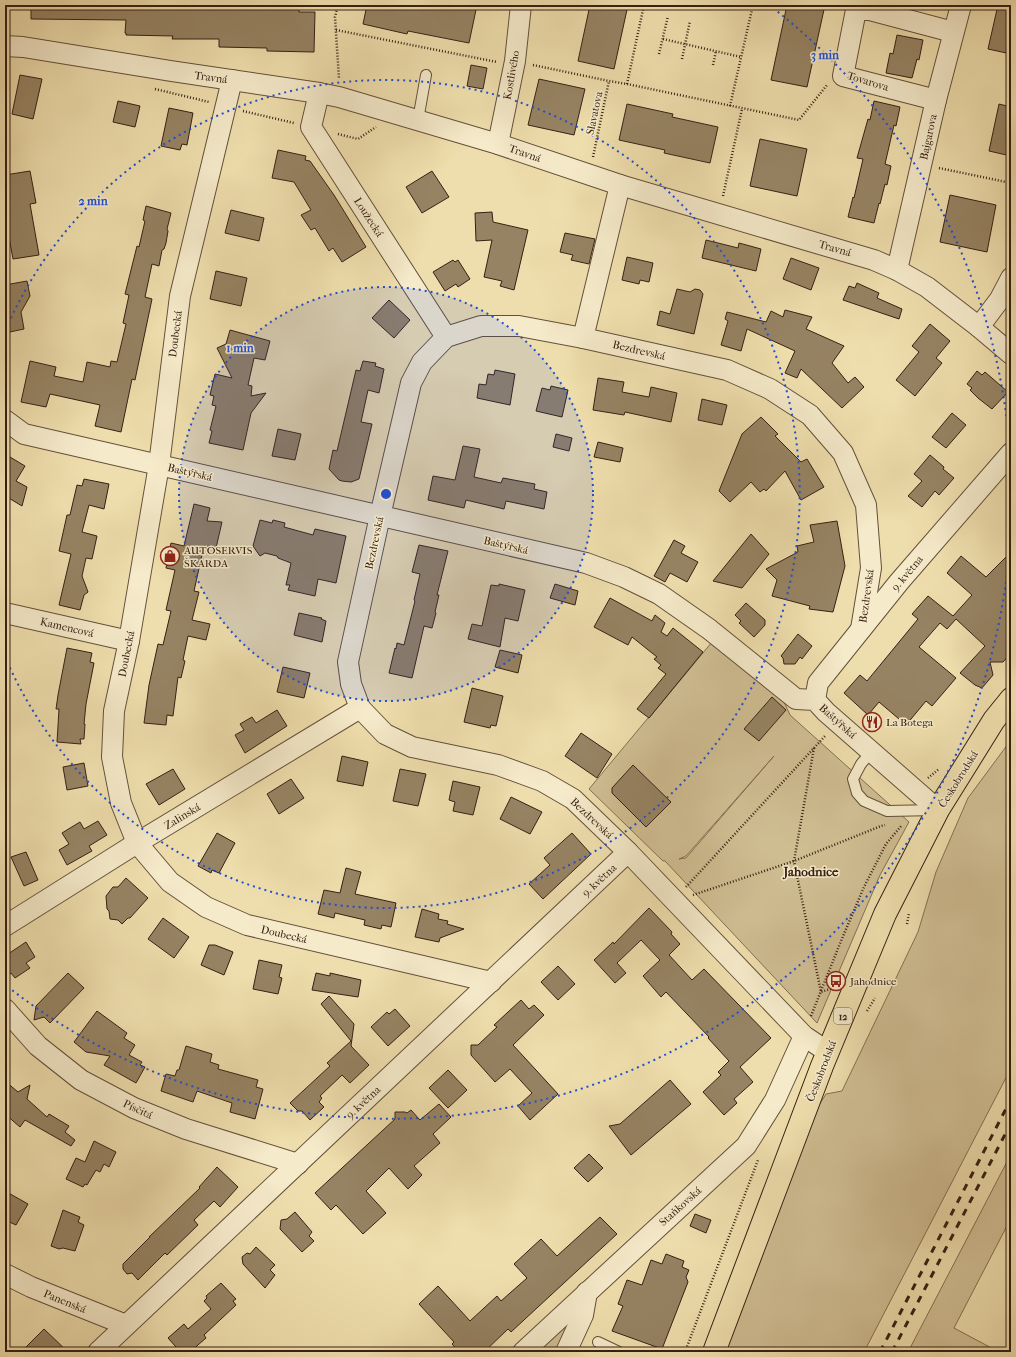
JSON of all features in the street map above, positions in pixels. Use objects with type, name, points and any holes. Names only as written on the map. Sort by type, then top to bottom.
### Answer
[{"type":"main road","name":"Českobrodská","points":[[714,1352],[828,1052],[885,914],[938,810],[994,720],[1011,698]]},
{"type":"street","name":"Kostlivého","points":[[498,144],[515,61],[521,5]]},
{"type":"street","name":"Bajgarova","points":[[897,270],[936,100],[961,5]]},
{"type":"street","name":"Tovarova","points":[[936,100],[843,76],[856,10],[870,10],[953,32]]},
{"type":"street","name":"Travná","points":[[5,46],[23,47],[319,93],[339,97],[498,144],[620,185],[874,260],[897,270],[927,287],[1011,354]]},
{"type":"street","name":"Doubecká","points":[[232,80],[180,296],[159,465],[129,641],[114,711],[112,757],[121,802],[137,843],[170,882],[206,907],[247,925],[491,982]]},
{"type":"street","name":"Loužecká","points":[[319,93],[311,127],[446,337]]},
{"type":"street","points":[[583,338],[620,185]]},
{"type":"street","points":[[979,327],[1000,299],[1011,278]]},
{"type":"street","name":"Bezdrevská","points":[[828,1052],[804,1036],[673,901],[628,852],[573,798],[542,781],[498,765],[412,747],[385,734],[360,708],[351,684],[348,662],[411,383],[422,362],[446,337],[481,326],[519,326],[583,338],[727,370],[770,389],[810,415],[843,453],[866,505],[871,568],[861,629]]},
{"type":"street","name":"Baštýřská","points":[[5,420],[24,434],[586,563],[624,577],[659,594],[709,629],[796,699],[815,700],[838,723],[938,810]]},
{"type":"street","name":"9. května","points":[[815,700],[818,683],[899,582],[1011,453]]},
{"type":"street","points":[[871,568],[877,577],[887,584],[899,582]]},
{"type":"street","name":"Kamencová","points":[[5,613],[129,641]]},
{"type":"street","name":"Zalinská","points":[[5,926],[137,843],[360,708]]},
{"type":"street","name":"9. května","points":[[98,1352],[628,852]]},
{"type":"street","name":"Písčitá","points":[[5,1009],[38,1046],[81,1080],[134,1108],[186,1129],[298,1164]]},
{"type":"street","name":"Staňkovská","points":[[523,1352],[746,1146],[775,1100],[804,1036]]},
{"type":"street","name":"Panenská","points":[[5,1274],[31,1287],[126,1326]]},
{"type":"street","points":[[566,1352],[583,1315],[587,1292]]},
{"type":"lane","points":[[418,120],[426,75]]},
{"type":"lane","points":[[872,751],[861,764],[853,780],[857,793],[864,801],[887,811],[938,810]]},
{"type":"lane","points":[[598,1342],[619,1352]]},
{"type":"path","points":[[338,5],[335,17],[339,97]]},
{"type":"path","points":[[627,84],[644,5]]},
{"type":"path","points":[[730,106],[753,5]]},
{"type":"path","points":[[659,54],[668,16]]},
{"type":"path","points":[[682,59],[690,21]]},
{"type":"path","points":[[336,30],[499,62],[515,61],[609,81]]},
{"type":"path","points":[[663,39],[741,57]]},
{"type":"path","points":[[713,66],[716,51]]},
{"type":"path","name":"Slavatova","points":[[589,175],[609,81],[799,120],[826,86],[843,76]]},
{"type":"path","points":[[719,215],[742,109]]},
{"type":"path","points":[[922,165],[1011,183]]},
{"type":"path","points":[[673,901],[838,723]]},
{"type":"path","points":[[814,748],[794,861],[821,992]]},
{"type":"path","points":[[914,788],[937,771],[942,765]]},
{"type":"path","points":[[804,1036],[864,888],[886,844],[903,824],[896,824]]},
{"type":"path","points":[[673,901],[794,861],[881,826],[889,825]]},
{"type":"path","points":[[821,992],[833,987]]},
{"type":"path","points":[[685,1352],[759,1158]]},
{"type":"shaded area","points":[[712,642],[784,702],[790,715],[909,822],[880,875],[817,1023],[665,861],[663,861],[589,789]],"holes":[[[774,756],[686,858],[679,859],[686,856]]]},
{"type":"shaded area","points":[[1011,740],[1011,1068],[864,1352],[724,1352],[818,1107],[826,1094],[842,1091],[918,932],[936,872],[968,798]]},
{"type":"shaded area","points":[[1011,1154],[1011,1218],[954,1328],[999,1352],[908,1352]]},
{"type":"shaded area","points":[[584,1300],[565,1352],[527,1352]]},
{"type":"building","points":[[31,5],[221,5],[221,7],[299,9],[299,12],[315,12],[314,52],[267,51],[267,48],[219,47],[219,39],[172,39],[173,36],[126,35],[126,20],[31,19]]},
{"type":"building","points":[[367,5],[477,5],[469,43],[408,31],[407,34],[363,24]]},
{"type":"building","points":[[590,5],[628,5],[614,69],[578,61]]},
{"type":"building","points":[[787,5],[825,5],[807,87],[771,80]]},
{"type":"building","points":[[998,5],[1011,5],[1011,54],[988,49]]},
{"type":"building","points":[[897,35],[923,40],[919,60],[917,59],[912,78],[886,73],[890,53],[893,54]]},
{"type":"building","points":[[471,65],[487,68],[483,89],[467,86]]},
{"type":"building","points":[[20,75],[42,79],[33,119],[12,114]]},
{"type":"building","points":[[539,79],[585,89],[574,135],[528,125]]},
{"type":"building","points":[[118,101],[140,106],[135,127],[113,122]]},
{"type":"building","points":[[874,101],[900,107],[896,126],[894,125],[885,164],[891,166],[887,185],[885,184],[874,223],[848,217],[863,159],[857,158],[868,119],[870,120]]},
{"type":"building","points":[[627,104],[673,114],[672,117],[718,127],[710,163],[664,153],[665,150],[619,140]]},
{"type":"building","points":[[999,104],[1011,107],[1011,156],[989,151]]},
{"type":"building","points":[[169,108],[193,113],[187,145],[182,144],[180,150],[161,146]]},
{"type":"building","points":[[760,139],[807,149],[797,196],[750,186]]},
{"type":"building","points":[[278,150],[306,156],[305,160],[310,161],[334,195],[366,247],[342,262],[333,248],[329,251],[315,228],[311,230],[301,215],[311,210],[294,182],[272,178]]},
{"type":"building","points":[[30,171],[36,203],[30,204],[39,255],[13,259],[5,215],[5,175]]},
{"type":"building","points":[[432,171],[449,197],[422,213],[406,187]]},
{"type":"building","points":[[950,195],[996,205],[987,252],[940,242]]},
{"type":"building","points":[[146,206],[171,213],[167,229],[166,243],[164,249],[162,250],[159,266],[152,264],[145,297],[152,299],[135,380],[132,379],[121,432],[95,426],[100,405],[50,394],[46,407],[21,402],[30,361],[56,367],[54,376],[83,382],[87,362],[110,367],[111,361],[117,362],[126,324],[123,323],[129,295],[125,294],[137,246],[139,247],[145,221],[143,220]]},
{"type":"building","points":[[231,210],[264,218],[259,241],[225,233]]},
{"type":"building","points":[[492,212],[493,222],[528,230],[514,290],[500,286],[502,281],[484,277],[492,240],[476,241],[475,213]]},
{"type":"building","points":[[565,233],[595,239],[589,264],[571,260],[573,255],[560,252]]},
{"type":"building","points":[[706,240],[738,248],[739,243],[761,249],[756,271],[702,258]]},
{"type":"building","points":[[627,257],[653,263],[649,282],[640,280],[639,284],[622,280]]},
{"type":"building","points":[[791,258],[819,268],[811,290],[783,279]]},
{"type":"building","points":[[453,260],[455,262],[458,260],[470,279],[458,287],[456,284],[445,291],[433,272]]},
{"type":"building","points":[[216,271],[247,278],[241,306],[210,299]]},
{"type":"building","points":[[27,281],[30,296],[21,312],[24,329],[5,333],[5,285]]},
{"type":"building","points":[[857,283],[879,293],[877,298],[902,309],[899,319],[843,300],[849,286],[855,288]]},
{"type":"building","points":[[677,289],[690,292],[695,289],[700,290],[703,294],[694,334],[657,325],[660,311],[670,314]]},
{"type":"building","points":[[389,300],[410,320],[394,338],[372,318]]},
{"type":"building","points":[[785,310],[812,317],[806,329],[844,346],[832,363],[848,383],[855,377],[864,387],[842,408],[801,369],[797,378],[785,373],[795,351],[747,329],[741,351],[721,345],[728,321],[725,319],[727,312],[766,322],[771,311],[783,317]]},
{"type":"building","points":[[930,324],[950,341],[936,358],[942,363],[915,396],[896,380],[919,352],[912,346]]},
{"type":"building","points":[[230,330],[270,341],[265,360],[254,358],[248,385],[252,386],[251,396],[266,393],[251,413],[243,450],[209,443],[212,431],[210,430],[216,406],[212,405],[214,396],[210,395],[215,374],[232,378],[217,348],[226,344]]},
{"type":"building","points":[[363,361],[376,363],[375,366],[384,369],[379,393],[368,390],[361,422],[372,424],[359,479],[351,482],[342,481],[339,480],[329,469],[333,450],[337,451],[356,370],[360,371]]},
{"type":"building","points":[[495,370],[515,374],[510,405],[477,398],[479,384],[486,385],[488,374],[494,375]]},
{"type":"building","points":[[977,371],[982,375],[985,372],[1008,392],[992,409],[970,390],[972,388],[967,384]]},
{"type":"building","points":[[598,378],[624,382],[622,392],[649,397],[651,387],[677,393],[671,422],[625,412],[624,415],[593,410]]},
{"type":"building","points":[[551,386],[568,390],[562,417],[536,411],[542,388],[550,390]]},
{"type":"building","points":[[702,399],[727,405],[722,425],[698,420]]},
{"type":"building","points":[[952,413],[966,425],[946,448],[932,437]]},
{"type":"building","points":[[761,417],[778,434],[775,436],[801,462],[807,459],[824,487],[801,500],[785,471],[766,491],[764,489],[760,492],[751,482],[730,502],[719,491],[742,434]]},
{"type":"building","points":[[278,429],[301,434],[295,460],[272,456]]},
{"type":"building","points":[[556,434],[572,438],[569,451],[553,447]]},
{"type":"building","points":[[598,442],[623,448],[620,462],[594,457]]},
{"type":"building","points":[[463,446],[480,449],[474,477],[501,483],[503,478],[535,484],[534,489],[547,492],[544,509],[506,501],[504,509],[466,500],[464,508],[428,500],[433,476],[455,480]]},
{"type":"building","points":[[5,454],[25,466],[16,481],[27,487],[22,506],[7,497],[5,501]]},
{"type":"building","points":[[930,455],[954,478],[939,495],[935,491],[922,507],[908,496],[922,481],[914,474]]},
{"type":"building","points":[[84,479],[109,484],[104,509],[89,505],[82,532],[97,536],[92,559],[86,558],[82,576],[88,592],[84,595],[80,610],[59,605],[71,554],[59,551],[67,515],[70,515],[77,485],[82,486]]},
{"type":"building","points":[[194,504],[210,508],[207,521],[222,522],[216,548],[204,546],[194,591],[199,592],[192,620],[210,624],[206,640],[188,636],[181,678],[178,677],[173,716],[167,715],[166,725],[144,723],[149,685],[158,644],[163,645],[171,611],[166,610],[175,570],[166,568],[171,543],[184,546]]},
{"type":"building","points":[[260,520],[272,523],[273,520],[285,523],[284,527],[313,535],[315,529],[346,536],[336,583],[318,579],[315,596],[288,590],[290,585],[286,585],[291,563],[278,558],[277,556],[265,553],[260,556],[253,546]]},
{"type":"building","points":[[837,521],[845,566],[833,612],[809,609],[810,606],[772,596],[777,580],[766,569],[798,552],[797,546],[814,542],[810,525]]},
{"type":"building","points":[[751,534],[769,554],[742,588],[713,581]]},
{"type":"building","points":[[674,540],[685,546],[681,553],[698,562],[687,582],[670,573],[665,582],[654,576]]},
{"type":"building","points":[[419,545],[448,551],[437,595],[439,595],[432,628],[424,626],[412,678],[389,673],[397,643],[404,645],[415,601],[420,574],[412,572]]},
{"type":"building","points":[[1011,552],[1011,653],[1003,662],[990,662],[993,675],[982,688],[975,685],[960,673],[985,646],[956,619],[947,629],[940,623],[919,647],[956,678],[932,706],[926,701],[906,725],[879,702],[868,715],[844,693],[860,675],[867,681],[918,619],[912,614],[928,596],[953,616],[972,595],[947,573],[961,556],[986,577]]},
{"type":"building","points":[[499,584],[525,590],[518,621],[505,618],[500,647],[468,639],[472,624],[482,626],[491,585],[499,586]]},
{"type":"building","points":[[555,584],[578,591],[575,605],[550,598]]},
{"type":"building","points":[[610,598],[652,621],[655,615],[665,623],[661,632],[667,636],[673,628],[703,652],[649,718],[637,709],[666,674],[658,668],[661,665],[654,659],[657,657],[632,637],[628,645],[594,627]]},
{"type":"building","points":[[746,603],[765,620],[765,625],[754,637],[739,623],[741,621],[735,615]]},
{"type":"building","points":[[299,613],[322,618],[321,619],[326,621],[322,642],[294,635]]},
{"type":"building","points":[[798,634],[812,646],[802,659],[800,657],[795,664],[784,664],[781,656]]},
{"type":"building","points":[[67,648],[92,653],[90,662],[94,663],[86,704],[84,739],[80,739],[81,744],[57,742],[59,709],[56,709]]},
{"type":"building","points":[[500,650],[522,655],[518,673],[495,667]]},
{"type":"building","points":[[283,667],[310,673],[304,698],[277,692]]},
{"type":"building","points":[[472,688],[503,696],[496,726],[491,725],[490,728],[464,722]]},
{"type":"building","points":[[772,697],[786,710],[759,741],[744,729]]},
{"type":"building","points":[[277,710],[287,726],[245,753],[235,735],[244,730],[240,724],[252,717],[256,723]]},
{"type":"building","points":[[581,733],[612,754],[597,778],[565,756]]},
{"type":"building","points":[[342,756],[368,762],[363,786],[337,781]]},
{"type":"building","points":[[84,763],[88,786],[67,790],[63,767]]},
{"type":"building","points":[[633,765],[671,802],[646,827],[612,793],[612,788]]},
{"type":"building","points":[[173,769],[185,789],[159,805],[146,784]]},
{"type":"building","points":[[400,769],[426,774],[418,806],[393,801]]},
{"type":"building","points":[[291,779],[304,798],[279,814],[267,794]]},
{"type":"building","points":[[453,781],[480,787],[473,815],[453,811],[455,802],[449,800]]},
{"type":"building","points":[[511,797],[542,812],[530,834],[500,819]]},
{"type":"building","points":[[98,821],[107,835],[89,846],[92,851],[67,865],[59,850],[69,844],[62,833],[80,822],[84,829]]},
{"type":"building","points":[[217,833],[235,843],[219,873],[212,870],[211,873],[198,866]]},
{"type":"building","points":[[572,833],[591,854],[543,899],[529,884],[550,865],[544,858]]},
{"type":"building","points":[[26,852],[38,880],[24,886],[11,857]]},
{"type":"building","points":[[346,868],[361,872],[355,894],[396,903],[391,927],[382,925],[381,929],[364,925],[365,920],[335,913],[334,918],[318,914],[324,890],[340,893]]},
{"type":"building","points":[[126,878],[148,898],[130,918],[122,924],[118,920],[110,919],[109,911],[107,909],[106,896],[113,887],[118,887]]},
{"type":"building","points":[[649,908],[672,932],[671,934],[680,944],[669,955],[692,980],[704,969],[771,1038],[740,1067],[753,1082],[734,1099],[737,1103],[724,1115],[703,1092],[721,1075],[718,1072],[729,1061],[708,1038],[709,1037],[666,992],[661,997],[643,976],[660,960],[641,940],[617,963],[626,973],[615,983],[594,960],[613,942],[614,944]]},
{"type":"building","points":[[422,909],[439,914],[438,919],[448,921],[447,924],[464,929],[440,938],[439,942],[415,937]]},
{"type":"building","points":[[163,918],[189,937],[174,958],[148,939]]},
{"type":"building","points":[[26,942],[35,957],[26,963],[30,968],[15,978],[11,973],[5,977],[5,956]]},
{"type":"building","points":[[209,945],[215,945],[233,952],[224,975],[201,965]]},
{"type":"building","points":[[259,960],[282,965],[279,977],[282,978],[278,994],[253,989]]},
{"type":"building","points":[[558,966],[575,984],[558,1000],[541,982]]},
{"type":"building","points":[[68,973],[84,988],[50,1023],[44,1017],[34,1020],[36,1006]]},
{"type":"building","points":[[316,973],[330,976],[330,973],[361,980],[358,997],[312,990]]},
{"type":"building","points":[[329,996],[354,1024],[351,1046],[369,1065],[350,1083],[342,1075],[320,1096],[322,1098],[319,1102],[324,1107],[310,1120],[302,1111],[298,1111],[290,1103],[330,1066],[327,1063],[351,1041],[321,1004]]},
{"type":"building","points":[[521,1000],[529,1009],[534,1005],[544,1015],[513,1045],[558,1094],[530,1120],[518,1106],[532,1093],[510,1069],[495,1082],[471,1055],[471,1045],[478,1045],[497,1027],[494,1025]]},
{"type":"building","points":[[395,1009],[410,1026],[388,1046],[371,1027],[387,1012],[389,1014]]},
{"type":"building","points":[[97,1011],[127,1033],[124,1038],[135,1045],[129,1055],[142,1062],[140,1065],[145,1067],[136,1083],[104,1065],[110,1056],[86,1052],[74,1042]]},
{"type":"building","points":[[186,1046],[212,1054],[210,1062],[219,1065],[218,1069],[258,1080],[256,1087],[263,1089],[255,1119],[230,1112],[232,1103],[197,1091],[193,1102],[161,1091],[166,1074],[175,1076],[177,1070],[179,1070]]},
{"type":"building","points":[[448,1070],[467,1090],[448,1108],[429,1088]]},
{"type":"building","points":[[670,1080],[691,1104],[631,1155],[609,1126],[620,1124]]},
{"type":"building","points":[[5,1081],[18,1092],[30,1085],[27,1099],[47,1117],[49,1114],[69,1126],[65,1132],[75,1140],[71,1146],[25,1120],[20,1127],[5,1114]]},
{"type":"building","points":[[439,1104],[451,1117],[433,1134],[440,1143],[414,1166],[422,1175],[408,1189],[389,1168],[366,1191],[386,1213],[363,1234],[336,1205],[331,1210],[315,1193],[395,1119],[395,1112],[407,1113],[411,1110],[420,1120]]},
{"type":"building","points":[[94,1141],[116,1152],[109,1167],[104,1164],[100,1172],[96,1170],[87,1185],[85,1184],[83,1187],[66,1179],[76,1158],[85,1162]]},
{"type":"building","points":[[589,1154],[603,1168],[588,1182],[574,1168]]},
{"type":"building","points":[[217,1167],[238,1187],[220,1207],[214,1201],[194,1220],[198,1225],[167,1255],[165,1253],[138,1280],[132,1273],[127,1274],[123,1269],[123,1264],[200,1188],[199,1187]]},
{"type":"building","points":[[5,1191],[28,1204],[16,1225],[5,1220]]},
{"type":"building","points":[[63,1210],[80,1217],[78,1222],[84,1225],[75,1251],[63,1248],[59,1249],[51,1246]]},
{"type":"building","points":[[295,1212],[312,1232],[309,1236],[314,1241],[302,1252],[280,1229],[281,1220],[287,1219]]},
{"type":"building","points":[[695,1214],[711,1220],[706,1233],[690,1226]]},
{"type":"building","points":[[600,1217],[617,1234],[511,1332],[508,1329],[484,1352],[459,1352],[452,1344],[454,1342],[419,1304],[438,1286],[470,1321],[497,1296],[501,1301],[527,1278],[514,1264],[541,1239],[557,1256]]},
{"type":"building","points":[[256,1247],[275,1265],[270,1270],[275,1275],[265,1288],[243,1264],[242,1257],[247,1253],[250,1254]]},
{"type":"building","points":[[666,1254],[684,1261],[682,1267],[689,1270],[686,1277],[688,1282],[662,1349],[612,1331],[623,1306],[618,1304],[627,1280],[642,1285],[651,1260],[662,1264]]},
{"type":"building","points":[[221,1283],[236,1299],[233,1301],[236,1305],[204,1335],[206,1338],[190,1352],[176,1352],[176,1347],[168,1338],[184,1324],[188,1329],[211,1309],[204,1301],[207,1298],[206,1296]]},
{"type":"building","points":[[44,1329],[68,1352],[21,1352]]},
{"type":"railway","points":[[880,1352],[1011,1099]]},
{"type":"railway","points":[[892,1352],[1011,1123]]},
{"type":"place","name":"AUTOSERVIS ŠKARDA","points":[[170,556]]},
{"type":"place","name":"La Botega","points":[[872,722]]},
{"type":"place","name":"Jahodnice","points":[[836,981]]},
{"type":"district","name":"Jahodnice","points":[[811,871]]}]
